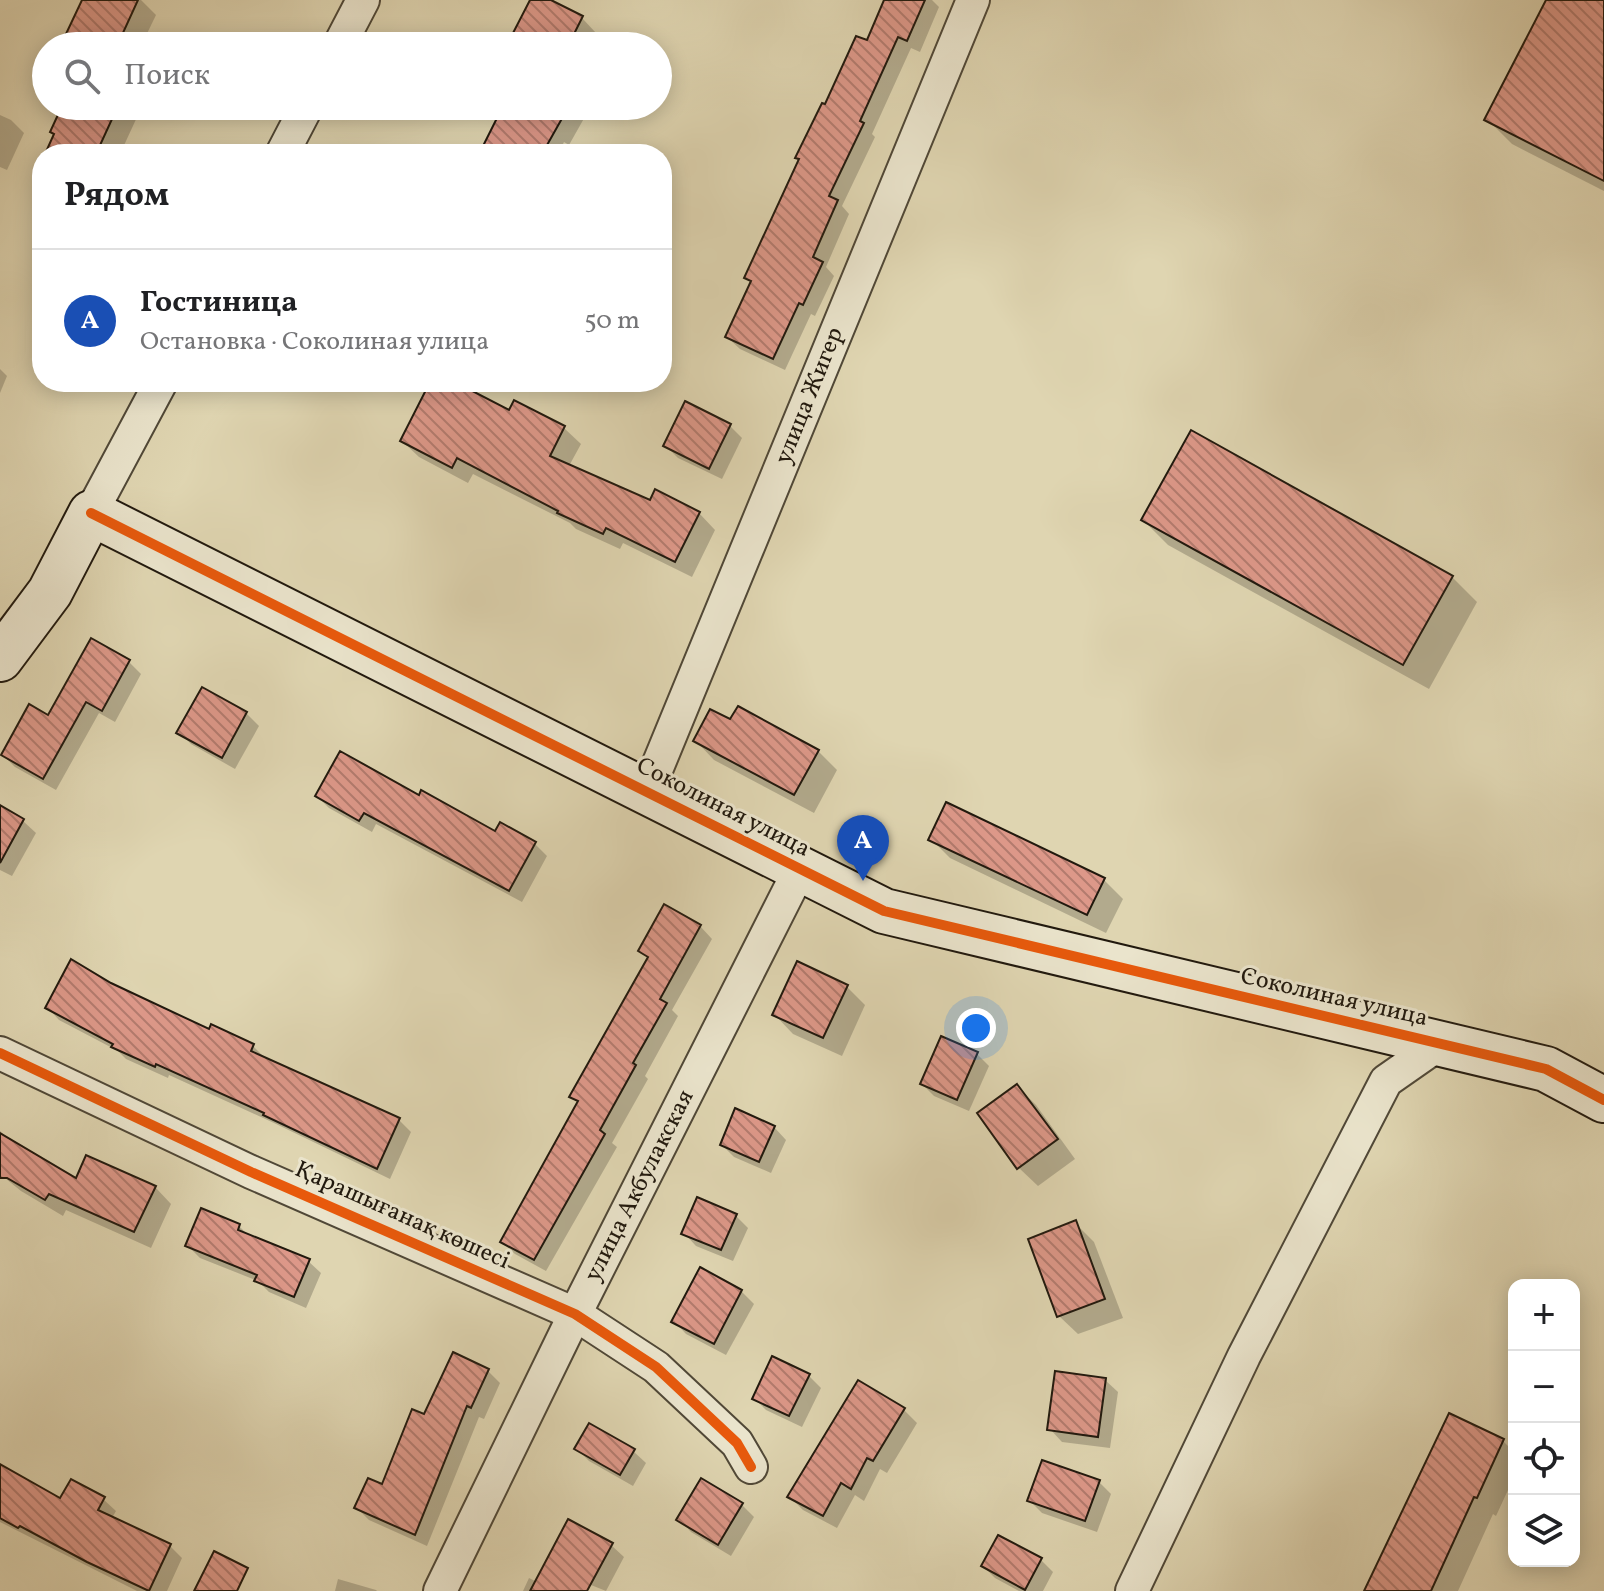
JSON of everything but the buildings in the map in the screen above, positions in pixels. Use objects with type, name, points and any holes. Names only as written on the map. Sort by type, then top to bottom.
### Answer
[{"type":"street","points":[[346,32],[363,0]]},
{"type":"street","name":"улица Жигер","points":[[647,792],[973,0]]},
{"type":"street","points":[[287,144],[300,120]]},
{"type":"street","points":[[0,659],[50,592],[156,392]]},
{"type":"street","name":"Соколиная улица","points":[[91,513],[884,911],[1546,1069],[1604,1100]]},
{"type":"street","name":"улица Акбулакская","points":[[440,1591],[575,1314],[800,869]]},
{"type":"street","name":"Соколиная улица","points":[[1132,1591],[1244,1356],[1386,1081],[1439,1044]]},
{"type":"street","name":"Қарашығанақ көшесі","points":[[0,1053],[251,1172],[575,1314],[656,1367],[737,1443],[751,1467]]},
{"type":"cycle path","points":[[91,513],[884,911],[1546,1069],[1604,1100]]},
{"type":"cycle path","points":[[0,1053],[251,1172],[575,1314],[656,1367],[737,1443],[751,1467]]},
{"type":"place","name":"Гостиница","points":[[863,881]]}]
